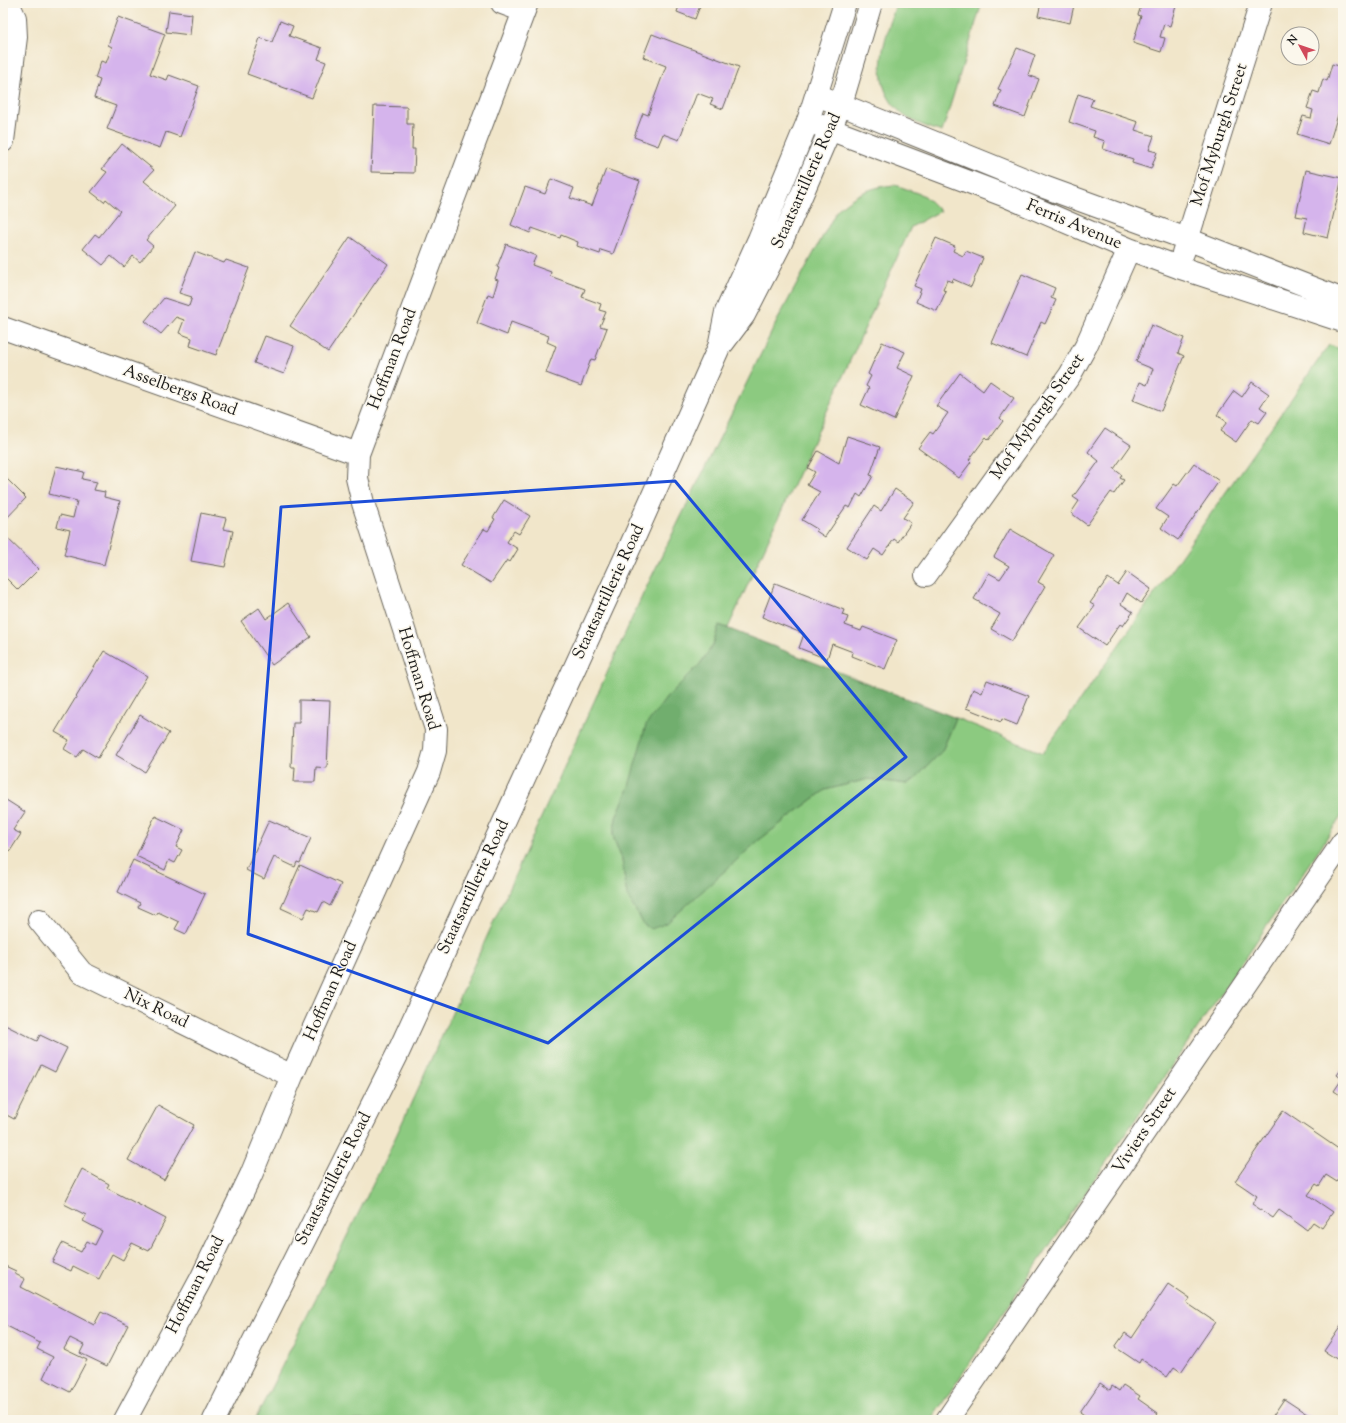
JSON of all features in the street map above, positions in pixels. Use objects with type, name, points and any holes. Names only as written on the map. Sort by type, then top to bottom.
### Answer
[{"type":"street","points":[[3,141],[16,37],[15,18],[8,3]]},
{"type":"street","points":[[502,3],[526,7]]},
{"type":"street","name":"Staatsartillerie Road","points":[[214,1420],[397,1055],[622,564],[719,347],[726,312],[759,239],[808,121],[845,3]]},
{"type":"street","name":"Staatsartillerie Road","points":[[719,347],[744,315],[780,245],[841,104],[872,3]]},
{"type":"street","name":"Mof Myburgh Street","points":[[1178,267],[1262,3]]},
{"type":"street","name":"Hoffman Road","points":[[125,1420],[201,1279],[251,1176],[292,1076],[430,772],[436,741],[436,729],[363,503],[357,478],[358,454],[526,7]]},
{"type":"street","name":"Ferris Avenue","points":[[817,95],[1044,187],[1187,239],[1343,300]]},
{"type":"street","name":"Ferris Avenue","points":[[808,121],[1006,196],[1129,249],[1178,267],[1343,321]]},
{"type":"street","name":"Mof Myburgh Street","points":[[926,575],[1070,375],[1086,346],[1129,249]]},
{"type":"street","name":"Asselbergs Road","points":[[3,328],[358,454]]},
{"type":"street","name":"Viviers Street","points":[[947,1420],[1343,842]]},
{"type":"street","name":"Nix Road","points":[[39,920],[82,973],[292,1076]]},
{"type":"highlighted area","points":[[675,481],[906,757],[548,1043],[248,934],[281,507]]},
{"type":"green space","points":[[896,3],[982,3],[942,132],[918,123],[905,116],[892,103],[885,91],[882,79],[882,54]]},
{"type":"green space","points":[[896,185],[925,196],[940,211],[911,227],[728,628],[719,625],[713,645],[700,664],[667,697],[616,818],[613,836],[622,860],[627,896],[759,840],[825,790],[868,779],[907,784],[942,751],[956,718],[1043,753],[1329,345],[1343,350],[1343,814],[931,1420],[255,1420],[386,1158],[643,594],[778,319],[837,210],[850,199],[864,192],[879,187]]},
{"type":"green space","points":[[719,625],[956,718],[942,751],[914,780],[907,784],[868,779],[825,790],[759,840],[667,923],[651,929],[644,925],[627,896],[622,860],[613,836],[616,818],[629,786],[646,725],[667,697],[700,664],[713,645]]},
{"type":"building","points":[[680,3],[701,3],[695,19],[677,12]]},
{"type":"building","points":[[1041,3],[1071,3],[1074,5],[1070,23],[1038,16]]},
{"type":"building","points":[[1142,3],[1177,3],[1170,26],[1164,24],[1160,37],[1165,38],[1161,52],[1133,43],[1141,16],[1138,15]]},
{"type":"building","points":[[169,11],[192,14],[190,35],[166,32]]},
{"type":"building","points":[[118,17],[165,34],[150,74],[167,80],[169,75],[199,86],[180,137],[166,132],[160,148],[107,129],[116,106],[94,98],[100,80],[95,78],[101,61],[106,63],[112,47],[108,45]]},
{"type":"building","points":[[280,21],[293,26],[289,36],[322,48],[318,59],[326,62],[312,98],[247,74],[260,38],[272,42]]},
{"type":"building","points":[[652,34],[739,67],[723,109],[710,104],[713,99],[697,93],[679,140],[663,134],[658,146],[634,137],[643,113],[648,115],[666,66],[643,57]]},
{"type":"building","points":[[1017,48],[1035,55],[1028,75],[1039,79],[1025,117],[995,106],[1001,90],[998,89]]},
{"type":"building","points":[[1332,64],[1343,67],[1343,109],[1340,108],[1329,144],[1297,134],[1303,116],[1311,118],[1313,110],[1307,108],[1313,91],[1319,93],[1323,79],[1327,81]]},
{"type":"building","points":[[1078,94],[1093,99],[1090,106],[1138,122],[1135,130],[1154,136],[1149,150],[1157,152],[1151,169],[1132,163],[1133,159],[1103,149],[1105,141],[1093,137],[1095,131],[1069,122]]},
{"type":"building","points":[[374,106],[407,107],[407,124],[413,124],[412,149],[415,149],[414,173],[371,172]]},
{"type":"building","points":[[122,144],[154,170],[144,181],[175,206],[146,240],[153,246],[140,262],[133,256],[124,267],[111,256],[103,265],[83,249],[95,234],[99,237],[120,211],[106,199],[104,202],[91,192],[107,172],[102,169]]},
{"type":"building","points":[[606,169],[640,181],[613,254],[601,250],[600,254],[577,246],[578,242],[561,235],[560,238],[532,228],[530,233],[511,225],[525,187],[545,194],[551,179],[574,188],[570,198],[592,206]]},
{"type":"building","points":[[1306,170],[1342,178],[1328,238],[1304,232],[1307,218],[1296,216]]},
{"type":"building","points":[[350,237],[388,264],[328,352],[290,326]]},
{"type":"building","points":[[936,238],[955,246],[953,251],[963,256],[966,251],[983,258],[971,287],[953,279],[952,282],[947,280],[943,290],[946,291],[937,311],[916,302],[921,289],[914,286]]},
{"type":"building","points":[[506,244],[536,256],[532,265],[551,272],[550,276],[585,289],[582,297],[601,304],[599,310],[606,312],[600,326],[607,328],[595,360],[591,359],[581,386],[546,373],[556,346],[547,342],[549,336],[511,322],[507,335],[477,323],[488,294],[493,296],[498,280],[495,279],[499,268],[497,267]]},
{"type":"building","points":[[195,252],[224,263],[226,260],[249,268],[216,355],[190,346],[192,338],[179,333],[184,320],[176,317],[161,334],[145,321],[164,298],[189,306],[192,297],[179,293]]},
{"type":"building","points":[[1022,274],[1055,288],[1051,298],[1056,300],[1045,324],[1041,322],[1026,357],[992,343]]},
{"type":"building","points":[[1151,325],[1184,338],[1178,353],[1184,356],[1161,411],[1133,400],[1140,382],[1147,385],[1153,369],[1136,362]]},
{"type":"building","points":[[265,336],[294,346],[284,374],[254,363]]},
{"type":"building","points":[[882,342],[905,352],[897,368],[914,376],[894,420],[861,405],[869,388],[866,386],[871,376],[868,374]]},
{"type":"building","points":[[960,373],[983,391],[990,381],[1014,398],[1000,418],[1003,421],[989,440],[986,437],[969,460],[971,462],[959,478],[918,448],[930,432],[933,434],[948,413],[936,406]]},
{"type":"building","points":[[1252,382],[1269,394],[1260,407],[1267,412],[1259,423],[1252,419],[1236,442],[1220,431],[1227,422],[1217,415],[1234,391],[1242,397]]},
{"type":"building","points":[[1105,428],[1131,445],[1114,469],[1122,475],[1120,478],[1124,480],[1114,494],[1111,492],[1087,525],[1071,513],[1079,501],[1073,497],[1099,461],[1088,452]]},
{"type":"building","points":[[847,436],[880,447],[870,475],[873,476],[861,497],[857,494],[850,508],[846,506],[825,537],[816,531],[817,529],[802,520],[820,492],[807,485],[815,472],[808,468],[818,451],[839,463]]},
{"type":"building","points":[[1194,463],[1219,481],[1178,540],[1161,528],[1168,517],[1156,509],[1174,484],[1177,486]]},
{"type":"building","points":[[56,466],[84,472],[82,479],[97,482],[94,490],[105,492],[104,497],[120,501],[104,565],[64,555],[70,530],[57,527],[60,515],[73,518],[77,501],[49,494]]},
{"type":"building","points":[[3,475],[26,498],[3,522]]},
{"type":"building","points":[[895,489],[914,502],[903,518],[911,523],[898,542],[894,539],[883,555],[874,549],[867,560],[847,547],[874,506],[881,511]]},
{"type":"building","points":[[504,500],[530,516],[519,534],[514,531],[507,542],[518,549],[510,562],[507,560],[491,583],[461,565],[484,529],[488,531],[495,519],[493,518]]},
{"type":"building","points":[[201,513],[226,518],[223,529],[233,531],[225,567],[191,561]]},
{"type":"building","points":[[1010,529],[1054,555],[1038,582],[1045,586],[1012,641],[991,629],[1000,614],[974,599],[989,573],[1000,579],[1009,566],[994,557]]},
{"type":"building","points":[[3,534],[39,569],[18,590],[3,575]]},
{"type":"building","points":[[1127,572],[1151,589],[1141,603],[1127,593],[1121,604],[1133,612],[1123,626],[1120,624],[1105,646],[1079,628],[1095,606],[1090,603],[1108,578],[1118,585]]},
{"type":"building","points":[[775,583],[844,610],[842,615],[848,617],[845,625],[861,631],[863,627],[897,640],[885,669],[852,656],[853,652],[832,644],[827,659],[799,648],[804,634],[762,617]]},
{"type":"building","points":[[288,603],[311,637],[272,665],[241,621],[259,608],[266,619]]},
{"type":"building","points":[[104,651],[147,676],[98,758],[83,749],[77,757],[64,749],[69,740],[55,732]]},
{"type":"building","points":[[987,680],[1029,696],[1017,725],[1002,719],[1001,722],[966,708],[973,689],[982,693]]},
{"type":"building","points":[[299,700],[330,701],[327,768],[316,767],[315,782],[294,782],[295,767],[291,767],[293,723],[299,723]]},
{"type":"building","points":[[140,715],[169,733],[145,772],[116,755]]},
{"type":"building","points":[[3,798],[25,812],[13,830],[21,834],[10,851],[3,846]]},
{"type":"building","points":[[155,816],[184,830],[176,847],[182,850],[175,863],[169,860],[165,870],[136,856]]},
{"type":"building","points":[[269,820],[311,838],[300,863],[297,862],[295,867],[274,857],[264,879],[246,870]]},
{"type":"building","points":[[133,860],[205,894],[186,934],[175,929],[179,922],[158,912],[156,915],[138,907],[140,903],[118,892]]},
{"type":"building","points":[[300,865],[341,884],[330,906],[323,902],[318,912],[308,908],[303,918],[281,908]]},
{"type":"building","points":[[3,1024],[37,1041],[40,1035],[67,1048],[55,1072],[41,1065],[14,1119],[3,1113]]},
{"type":"building","points":[[1343,1067],[1343,1097],[1334,1091],[1342,1079],[1337,1075]]},
{"type":"building","points":[[158,1105],[194,1125],[164,1180],[128,1160]]},
{"type":"building","points":[[1283,1111],[1343,1152],[1343,1174],[1337,1182],[1326,1175],[1319,1186],[1316,1184],[1308,1195],[1333,1212],[1322,1228],[1313,1222],[1307,1230],[1279,1210],[1273,1218],[1252,1204],[1257,1196],[1235,1181]]},
{"type":"building","points":[[82,1169],[109,1184],[107,1188],[166,1219],[149,1251],[132,1243],[123,1260],[112,1254],[99,1279],[73,1266],[71,1271],[52,1262],[62,1243],[81,1252],[87,1241],[95,1245],[102,1231],[83,1221],[86,1215],[64,1204]]},
{"type":"building","points":[[3,1265],[16,1271],[15,1274],[25,1279],[21,1287],[94,1325],[101,1312],[128,1325],[107,1366],[80,1353],[84,1345],[70,1338],[64,1349],[87,1360],[70,1392],[43,1378],[53,1357],[37,1349],[40,1343],[3,1324]]},
{"type":"building","points":[[1168,1284],[1190,1299],[1187,1303],[1215,1322],[1181,1372],[1174,1367],[1167,1377],[1141,1359],[1139,1363],[1115,1347],[1125,1333],[1132,1338]]},
{"type":"building","points":[[1343,1323],[1343,1363],[1324,1351]]},
{"type":"building","points":[[1100,1383],[1110,1390],[1112,1386],[1119,1391],[1123,1385],[1140,1396],[1138,1399],[1158,1413],[1153,1420],[1091,1420],[1080,1412]]},
{"type":"building","points":[[1284,1399],[1316,1420],[1270,1420]]}]
